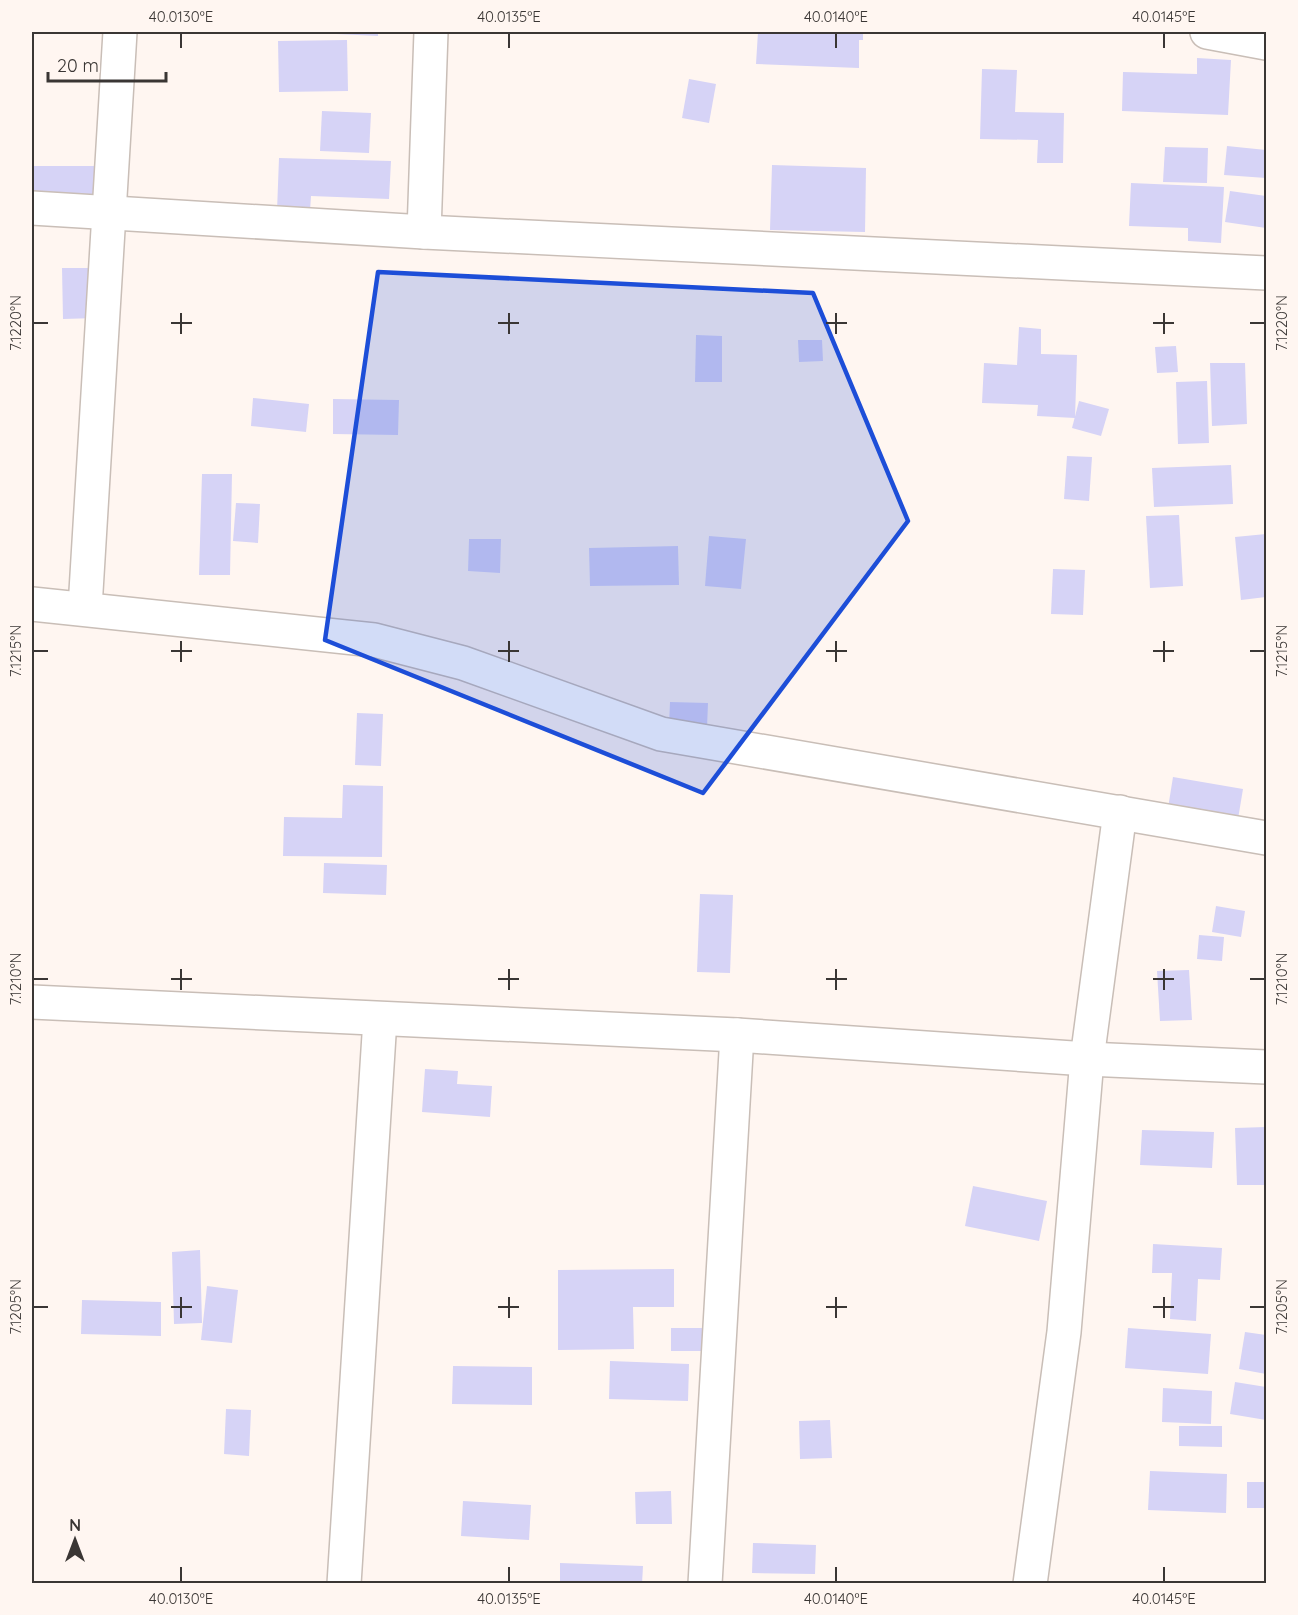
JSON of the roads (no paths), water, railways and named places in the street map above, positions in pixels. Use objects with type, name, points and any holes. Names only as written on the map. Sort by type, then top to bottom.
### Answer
[{"type":"street","points":[[85,608],[120,32]]},
{"type":"street","points":[[424,232],[431,32]]},
{"type":"street","points":[[1206,32],[1266,43]]},
{"type":"street","points":[[32,208],[424,232],[1266,273]]},
{"type":"street","points":[[32,604],[374,640],[463,663],[661,734],[1266,838]]},
{"type":"street","points":[[1030,1584],[1064,1332],[1087,1059],[1120,812]]},
{"type":"street","points":[[32,1002],[737,1035],[1087,1059],[1266,1067]]},
{"type":"street","points":[[344,1584],[380,1019]]},
{"type":"street","points":[[705,1584],[737,1035]]}]
